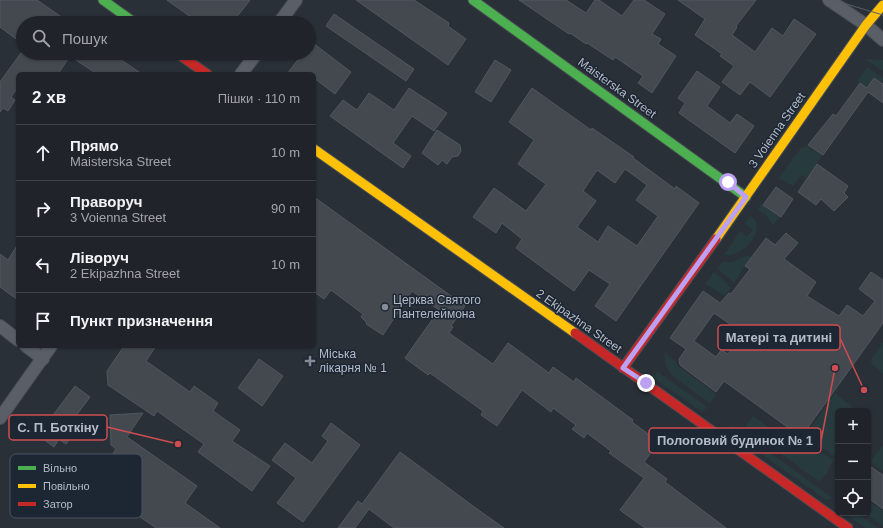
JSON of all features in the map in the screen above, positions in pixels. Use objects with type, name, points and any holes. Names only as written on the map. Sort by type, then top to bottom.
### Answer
[{"type":"street","points":[[103,0],[126,16]]},
{"type":"street","points":[[284,16],[296,0]]},
{"type":"street","name":"Maisterska Street","points":[[474,0],[746,197]]},
{"type":"street","points":[[830,0],[866,25],[883,40]]},
{"type":"street","name":"3 Voienna Street","points":[[623,368],[746,197],[866,25],[883,5]]},
{"type":"street","points":[[187,60],[204,72]]},
{"type":"street","points":[[243,72],[252,60]]},
{"type":"street","name":"2 Ekipazhna Street","points":[[316,150],[848,528]]},
{"type":"street","points":[[0,326],[16,338]]},
{"type":"street","points":[[29,348],[43,358]]},
{"type":"street","points":[[0,418],[50,348]]},
{"type":"green space","points":[[865,59],[883,60],[883,71]]},
{"type":"green space","points":[[867,67],[883,78],[882,82],[874,78],[867,87],[857,81]]},
{"type":"green space","points":[[807,146],[822,156],[806,178],[801,175],[793,186],[779,178],[801,148]]},
{"type":"green space","points":[[761,204],[780,217],[773,225],[766,215],[758,209]]},
{"type":"green space","points":[[750,216],[755,220],[757,226],[754,238],[739,252],[724,255],[740,231],[747,237],[753,230],[745,224]]},
{"type":"green space","points":[[748,255],[751,257],[734,283],[717,268],[722,262],[732,262]]},
{"type":"green space","points":[[714,272],[731,288],[725,296],[705,284]]},
{"type":"green space","points":[[883,342],[883,374],[871,363],[872,358]]},
{"type":"green space","points":[[664,352],[675,361],[678,366],[716,394],[710,403],[672,376],[666,366]]},
{"type":"green space","points":[[658,372],[707,407],[702,412],[652,377]]},
{"type":"green space","points":[[835,393],[853,408],[835,408],[835,456],[804,437]]},
{"type":"green space","points":[[753,416],[795,446],[799,439],[834,460],[820,482],[744,428]]},
{"type":"green space","points":[[732,425],[831,497],[830,499],[826,500],[729,431]]},
{"type":"green space","points":[[883,445],[883,471],[871,463]]},
{"type":"green space","points":[[871,502],[883,511],[883,526],[869,516],[871,516]]},
{"type":"green space","points":[[848,516],[861,516],[878,528],[865,528]]},
{"type":"building","points":[[0,0],[37,0],[60,16],[16,16],[16,39],[0,27]]},
{"type":"building","points":[[167,0],[250,0],[237,16],[189,16]]},
{"type":"building","points":[[356,0],[414,0],[449,23],[448,26],[466,39],[448,65]]},
{"type":"building","points":[[519,0],[566,0],[586,13],[595,0],[599,0],[622,16],[634,0],[644,0],[665,14],[652,34],[661,39],[658,44],[676,56],[652,93],[638,83],[643,76],[615,57],[613,60],[587,43],[586,44],[570,33],[569,34]]},
{"type":"building","points":[[678,0],[756,0],[736,26],[737,27],[732,35],[755,52],[772,28],[783,36],[794,19],[816,34],[770,97],[750,82],[740,95],[722,82],[734,66],[720,56],[722,54],[695,35],[705,19]]},
{"type":"building","points":[[334,14],[414,69],[406,81],[326,26]]},
{"type":"building","points":[[316,45],[351,72],[335,94],[316,80],[316,72],[289,72],[298,60],[316,60]]},
{"type":"building","points":[[16,60],[67,60],[59,72],[16,72],[16,90],[11,97],[15,100],[8,111],[3,108],[0,112],[0,82]]},
{"type":"building","points":[[76,60],[121,60],[139,72],[94,72]]},
{"type":"building","points":[[495,60],[511,70],[491,102],[475,92]]},
{"type":"building","points":[[697,71],[720,87],[707,106],[730,123],[737,114],[754,126],[735,153],[679,113],[685,103],[678,98]]},
{"type":"building","points":[[874,78],[883,84],[883,103],[868,92],[823,155],[808,145],[833,114],[836,116],[860,83],[867,88]]},
{"type":"building","points":[[409,88],[447,113],[434,131],[412,116],[393,143],[411,156],[403,168],[330,116],[343,100],[357,110],[369,93],[394,110]]},
{"type":"building","points":[[532,88],[591,130],[592,128],[634,157],[633,158],[675,189],[676,186],[699,203],[616,321],[595,306],[610,284],[589,270],[574,291],[516,248],[522,239],[502,223],[496,233],[473,217],[494,188],[526,211],[546,184],[518,164],[534,140],[509,122]],"holes":[[[625,169],[647,185],[636,200],[658,216],[637,246],[608,226],[598,242],[577,227],[596,201],[583,191],[597,170],[615,183]]]},
{"type":"building","points":[[437,130],[460,145],[461,151],[458,156],[452,157],[447,164],[442,160],[438,165],[422,153]]},
{"type":"building","points":[[817,164],[848,186],[844,193],[848,197],[834,211],[821,199],[816,205],[798,192]]},
{"type":"building","points":[[776,187],[793,199],[781,217],[763,205]]},
{"type":"building","points":[[316,198],[465,306],[451,326],[453,327],[449,333],[493,364],[508,343],[549,373],[553,367],[574,382],[576,378],[633,420],[632,422],[659,442],[644,462],[667,479],[665,482],[726,528],[645,528],[620,510],[644,478],[609,453],[611,451],[587,433],[584,438],[572,429],[576,425],[553,408],[551,412],[522,390],[497,426],[481,415],[483,411],[430,373],[428,375],[405,358],[439,310],[412,291],[383,335],[366,324],[367,323],[361,317],[363,314],[331,290],[324,299],[316,293]]},
{"type":"building","points":[[786,233],[798,243],[784,259],[816,282],[807,296],[839,316],[847,305],[863,316],[875,301],[859,289],[871,272],[883,280],[883,323],[801,437],[724,381],[716,392],[680,365],[679,359],[686,349],[670,338],[703,291],[720,303],[729,293],[731,294],[750,269],[745,266],[766,238],[775,245]],"holes":[[[714,313],[743,333],[728,354],[721,350],[716,357],[694,341]]]},
{"type":"building","points":[[16,247],[16,299],[0,287],[0,254],[8,260]]},
{"type":"building","points":[[123,348],[155,348],[146,361],[190,392],[194,386],[218,403],[213,411],[240,430],[232,441],[270,466],[252,491],[198,452],[204,444],[157,411],[154,416],[108,385],[107,371]]},
{"type":"building","points":[[259,359],[283,376],[262,406],[238,388]]},
{"type":"building","points":[[75,386],[90,397],[75,417],[86,417],[66,444],[59,439],[54,447],[38,435]]},
{"type":"building","points":[[143,413],[127,437],[197,486],[185,503],[220,528],[156,528],[141,518],[142,454],[113,454],[116,449],[111,445],[110,415]]},
{"type":"building","points":[[331,423],[360,445],[303,522],[277,503],[296,478],[272,460],[285,443],[312,463],[328,441],[322,436]]},
{"type":"building","points":[[400,452],[504,528],[394,528],[369,509],[355,528],[338,528],[358,501],[362,504]]},
{"type":"building","points":[[871,467],[883,475],[883,509],[871,500]]},
{"type":"tram line","points":[[833,0],[883,15]]},
{"type":"traffic: fast","points":[[103,0],[125,16]]},
{"type":"traffic: fast","points":[[473,0],[746,197]]},
{"type":"traffic: slow","points":[[716,239],[866,25],[883,5]]},
{"type":"traffic: slow","points":[[316,150],[575,333]]},
{"type":"traffic: jam","points":[[187,60],[204,72]]},
{"type":"traffic: jam","points":[[623,368],[716,239]]},
{"type":"traffic: jam","points":[[575,333],[848,528]]},
{"type":"place","name":"Церква Святого Пантелеймона","points":[[385,307]]},
{"type":"place","name":"Міська лікарня № 1","points":[[310,361]]},
{"type":"place","name":"Пологовий будинок № 1","points":[[835,368]]},
{"type":"place","name":"Матері та дитині","points":[[864,390]]},
{"type":"place","name":"С. П. Боткіну","points":[[178,444]]},
{"type":"route","points":[[646,383],[623,368],[746,197],[728,182]]}]
